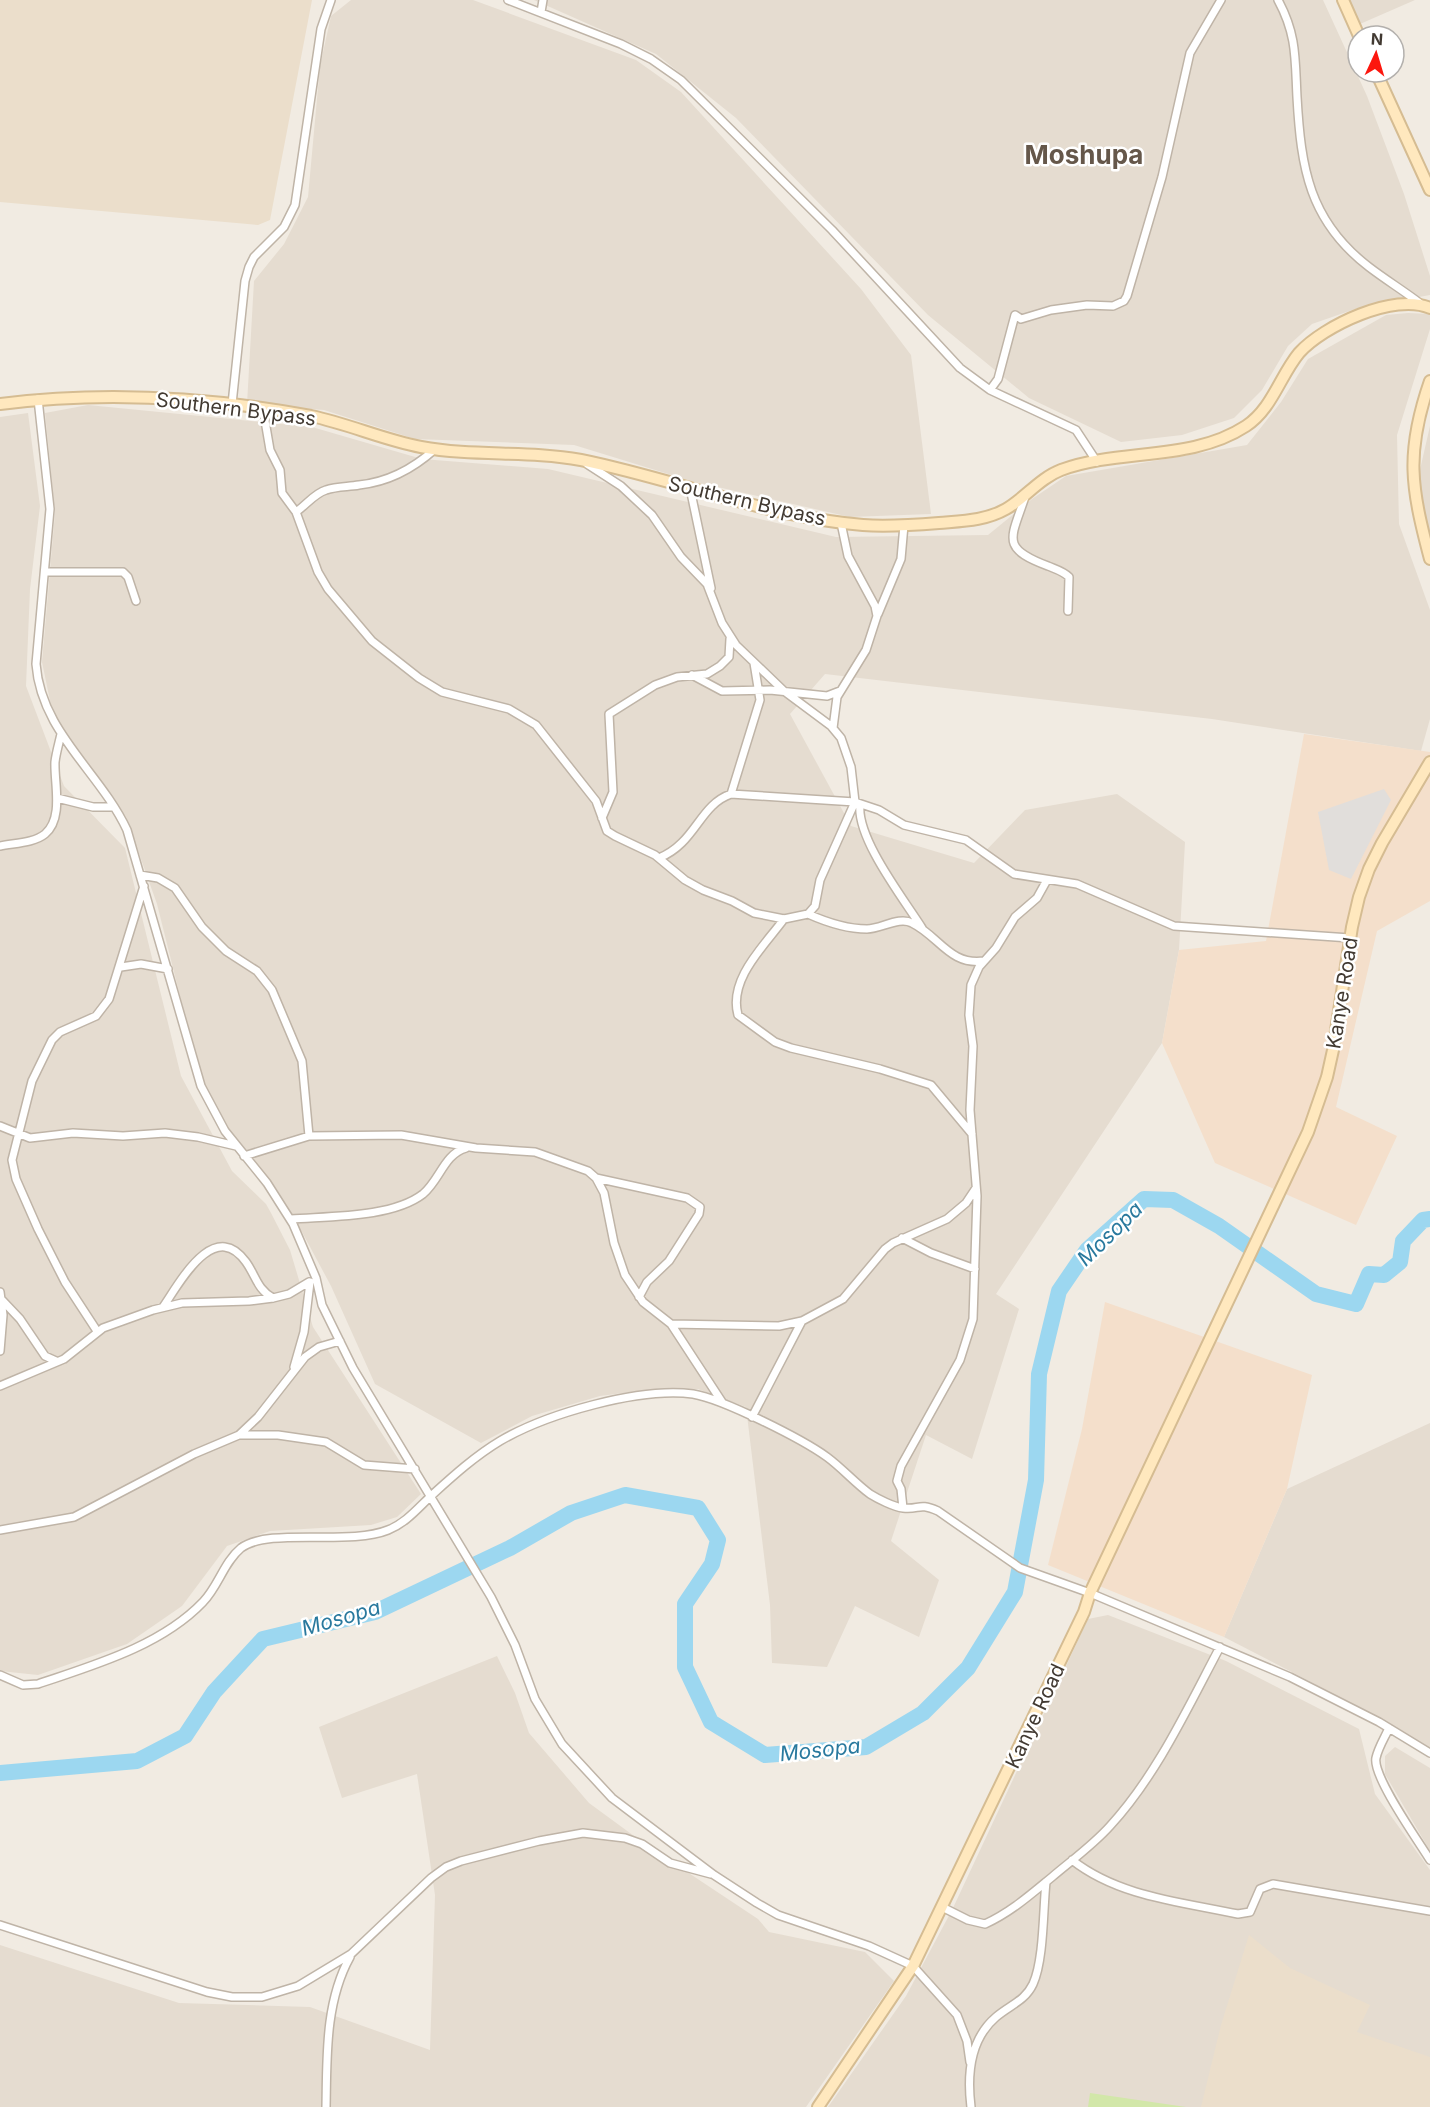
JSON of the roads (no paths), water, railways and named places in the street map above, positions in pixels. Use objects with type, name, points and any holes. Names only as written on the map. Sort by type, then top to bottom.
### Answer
[{"type":"main road","points":[[1343,0],[1354,24]]},
{"type":"main road","points":[[1381,84],[1430,190]]},
{"type":"main road","name":"Southern Bypass","points":[[0,404],[38,399],[97,396],[232,405],[329,420],[394,440],[435,449],[582,460],[841,523],[904,525],[978,520],[1005,510],[1060,470],[1207,443],[1235,432],[1256,418],[1287,370],[1317,337],[1349,320],[1400,303],[1426,306]]},
{"type":"main road","points":[[1430,381],[1416,425],[1412,471],[1415,501],[1430,559]]},
{"type":"main road","name":"Kanye Road","points":[[818,2107],[913,1966],[1084,1612],[1090,1593],[1308,1132],[1327,1077],[1350,938],[1369,869],[1430,762]]},
{"type":"street","points":[[232,405],[245,281],[254,257],[285,227],[295,205],[321,29],[331,0]]},
{"type":"street","points":[[508,0],[651,58],[681,80],[832,230],[945,354],[990,390],[1076,430],[1097,462]]},
{"type":"street","points":[[541,12],[543,0]]},
{"type":"street","points":[[990,390],[998,379],[1015,315],[1021,319],[1051,310],[1088,305],[1113,306],[1124,301],[1128,296],[1162,177],[1190,54],[1221,0]]},
{"type":"street","points":[[1278,0],[1292,29],[1303,167],[1320,213],[1333,232],[1354,254],[1426,306]]},
{"type":"street","points":[[38,399],[50,509],[46,572],[37,650],[38,681],[45,705],[61,734],[114,807],[127,830],[201,1086],[236,1146],[267,1183],[291,1219],[316,1278],[322,1305],[353,1368],[416,1469],[491,1597],[515,1645],[535,1699],[562,1744],[612,1798],[714,1875],[778,1915],[869,1946],[913,1966],[957,2014],[967,2041],[971,2107]]},
{"type":"street","points":[[263,409],[270,450],[280,470],[282,493],[296,512],[318,572],[328,589],[372,641],[419,678],[442,692],[509,709],[536,725],[596,801],[607,831],[659,858],[685,880],[754,913],[784,919],[808,914],[850,928],[868,929],[905,921],[924,931],[956,957],[973,962],[984,960]]},
{"type":"street","points":[[296,512],[319,493],[395,475],[422,461],[435,449]]},
{"type":"street","points":[[582,460],[621,486],[640,503],[711,591]]},
{"type":"street","points":[[690,488],[711,591],[730,638],[784,691],[833,728],[846,748],[861,824],[897,891],[924,931]]},
{"type":"street","points":[[1026,494],[1015,527],[1014,545],[1023,556],[1069,577],[1068,611]]},
{"type":"street","points":[[841,523],[848,556],[871,598],[877,616]]},
{"type":"street","points":[[833,728],[835,706],[840,691],[866,650],[877,616],[901,560],[904,525]]},
{"type":"street","points":[[46,572],[123,572],[128,577],[136,601]]},
{"type":"street","points":[[602,818],[613,792],[609,714],[668,679],[714,671],[726,661],[730,652],[730,638]]},
{"type":"street","points":[[659,858],[682,845],[706,812],[731,794],[759,705],[759,689],[754,663]]},
{"type":"street","points":[[692,675],[722,691],[759,689],[826,696],[840,691]]},
{"type":"street","points":[[0,846],[35,839],[46,833],[52,825],[57,798],[55,760],[61,734]]},
{"type":"street","points":[[731,794],[858,803],[879,810],[904,825],[966,840],[1014,874],[1077,884],[1182,928],[1350,938]]},
{"type":"street","points":[[57,798],[93,807],[114,807]]},
{"type":"street","points":[[808,914],[815,906],[820,879],[835,841],[858,803]]},
{"type":"street","points":[[140,875],[158,878],[175,888],[202,927],[226,951],[257,971],[272,990],[302,1061],[309,1136]]},
{"type":"street","points":[[903,1508],[898,1477],[926,1418],[960,1360],[973,1319],[976,1188],[972,1134],[973,1046],[969,999],[975,974],[984,960],[996,948],[1015,917],[1037,898],[1047,880]]},
{"type":"street","points":[[97,1331],[65,1282],[16,1179],[12,1160],[38,1065],[52,1040],[60,1032],[96,1016],[109,999],[121,967],[144,886]]},
{"type":"street","points":[[784,919],[742,976],[736,999],[738,1015],[744,1022],[783,1045],[931,1084],[972,1134]]},
{"type":"street","points":[[121,967],[141,964],[168,969]]},
{"type":"street","points":[[0,1126],[30,1138],[73,1133],[123,1136],[165,1133],[198,1137],[236,1146]]},
{"type":"street","points":[[244,1156],[309,1136],[401,1135],[469,1147],[535,1152],[566,1161],[596,1178],[687,1198],[700,1207],[699,1214],[669,1261],[647,1282],[639,1297]]},
{"type":"street","points":[[291,1219],[382,1210],[412,1200],[431,1186],[452,1154],[469,1147]]},
{"type":"street","points":[[596,1178],[604,1193],[614,1243],[625,1275],[639,1297],[671,1323],[722,1402]]},
{"type":"street","points":[[671,1323],[738,1323],[771,1327],[802,1321],[843,1299],[885,1249],[902,1238],[947,1219],[966,1203],[976,1188]]},
{"type":"street","points":[[902,1238],[931,1253],[975,1269]]},
{"type":"street","points":[[164,1308],[193,1263],[207,1251],[219,1247],[228,1247],[239,1253],[259,1287],[273,1298]]},
{"type":"street","points":[[0,1386],[71,1354],[97,1331],[164,1308],[182,1303],[273,1298],[289,1294],[316,1278]]},
{"type":"street","points":[[293,1369],[304,1332],[309,1282]]},
{"type":"street","points":[[1,1295],[45,1356],[57,1361]]},
{"type":"street","points":[[0,1351],[3,1315],[1,1295]]},
{"type":"street","points":[[752,1417],[802,1321]]},
{"type":"street","points":[[0,1530],[74,1517],[194,1454],[239,1435],[258,1417],[293,1369],[319,1347],[340,1341]]},
{"type":"street","points":[[0,1675],[23,1685],[38,1684],[156,1638],[181,1622],[204,1601],[227,1564],[242,1547],[263,1540],[342,1538],[377,1534],[406,1520],[431,1496],[501,1441],[561,1413],[585,1406],[664,1394],[694,1394],[722,1402],[825,1456],[871,1494],[903,1508],[924,1504],[938,1510],[1020,1568],[1090,1593],[1290,1677],[1389,1728],[1430,1753]]},
{"type":"street","points":[[239,1435],[278,1435],[326,1442],[364,1465],[416,1469]]},
{"type":"street","points":[[942,1907],[968,1920],[985,1924],[1020,1904],[1111,1825],[1179,1724],[1220,1647]]},
{"type":"street","points":[[1389,1728],[1376,1758],[1376,1766],[1393,1800],[1430,1860]]},
{"type":"street","points":[[0,1925],[151,1975],[232,1997],[262,1997],[298,1986],[351,1954],[431,1878],[461,1861],[539,1841],[594,1833],[625,1838],[642,1844],[670,1863],[714,1875]]},
{"type":"street","points":[[1072,1860],[1095,1876],[1132,1892],[1238,1914],[1250,1912],[1260,1889],[1273,1884],[1430,1911]]},
{"type":"street","points":[[970,2062],[983,2031],[995,2018],[1022,2001],[1033,1985],[1039,1966],[1046,1882]]},
{"type":"street","points":[[326,2107],[327,2054],[333,2005],[341,1973],[351,1954]]},
{"type":"waterway","name":"Mosopa","points":[[0,1773],[137,1761],[185,1736],[214,1692],[263,1639],[375,1612],[510,1548],[571,1513],[625,1495],[698,1508],[718,1540],[712,1564],[685,1604],[685,1667],[711,1722],[765,1755],[866,1747],[923,1713],[968,1668],[1015,1592],[1036,1480],[1039,1374],[1059,1291],[1087,1250],[1144,1199],[1173,1200],[1219,1226],[1316,1294],[1356,1304],[1369,1274],[1384,1275],[1400,1262],[1403,1241],[1423,1220],[1430,1219]]},
{"type":"district","name":"Moshupa","points":[[1084,155]]}]
